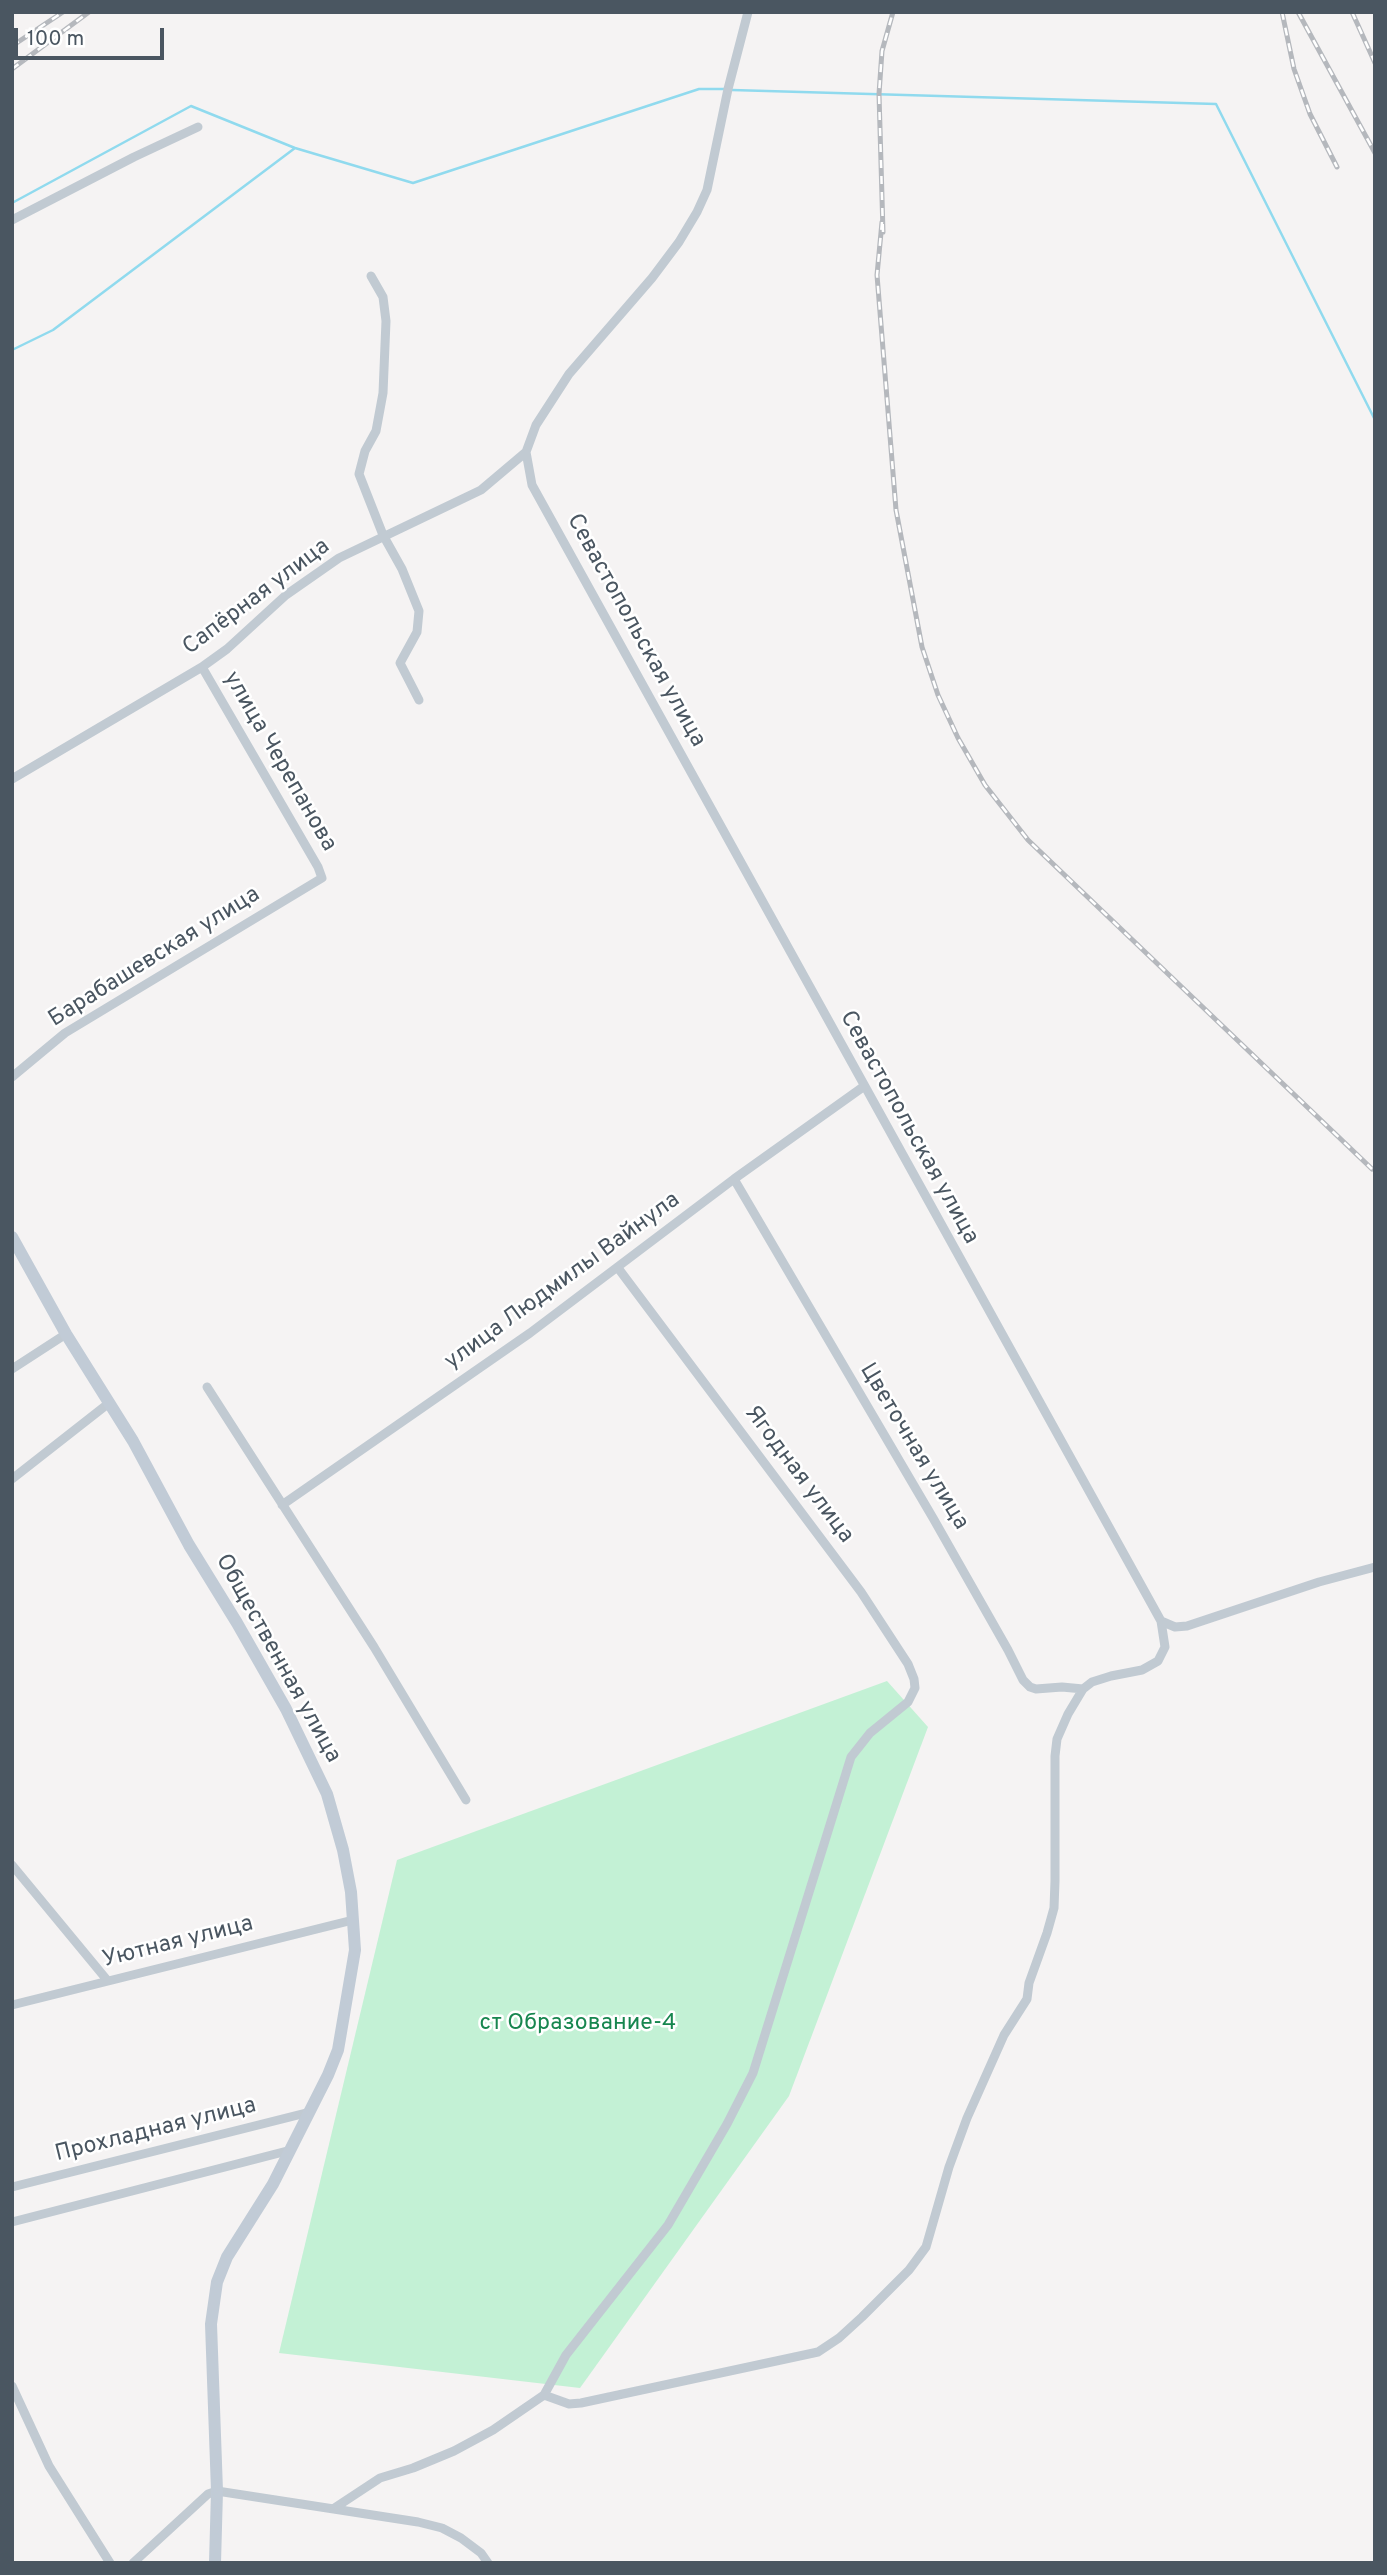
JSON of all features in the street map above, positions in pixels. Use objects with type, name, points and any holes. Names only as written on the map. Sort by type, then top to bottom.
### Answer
[{"type":"main road","name":"Общественная улица","points":[[12,1237],[66,1334],[133,1441],[189,1545],[237,1623],[305,1747],[327,1794],[343,1850],[355,1950],[338,2050],[291,2150],[227,2257],[217,2281],[211,2324],[217,2491],[215,2563]]},
{"type":"street","points":[[526,452],[536,425],[569,374],[652,278],[679,243],[697,212],[707,190],[728,89],[748,12]]},
{"type":"street","points":[[12,220],[134,157],[198,128]]},
{"type":"street","points":[[372,276],[383,296],[386,320],[383,393],[376,431],[365,451],[359,474],[383,535],[402,569],[419,611],[416,632],[400,663],[419,700]]},
{"type":"street","name":"Сапёрная улица","points":[[12,779],[202,667],[227,649],[286,595],[339,558],[481,490],[526,452]]},
{"type":"street","name":"Севастопольская улица","points":[[526,452],[532,485],[1161,1621]]},
{"type":"street","name":"улица Черепанова","points":[[202,667],[322,878]]},
{"type":"street","name":"Барабашевская улица","points":[[12,1077],[65,1033],[322,878]]},
{"type":"street","name":"улица Людмилы Вайнула","points":[[282,1505],[530,1333],[734,1179],[863,1087]]},
{"type":"street","name":"Цветочная улица","points":[[734,1179],[933,1518],[1009,1650],[1023,1680],[1036,1689],[1083,1689]]},
{"type":"street","name":"Ягодная улица","points":[[544,2395],[566,2355],[668,2225],[727,2124],[752,2073],[769,2024],[851,1757],[870,1733],[898,1713],[915,1688],[908,1664],[892,1637],[841,1564],[618,1268]]},
{"type":"street","points":[[12,1369],[29,1361],[66,1334]]},
{"type":"street","points":[[207,1387],[374,1647],[466,1800]]},
{"type":"street","points":[[12,1479],[109,1403]]},
{"type":"street","points":[[333,2509],[380,2478],[413,2469],[484,2435],[544,2395],[569,2404],[581,2403],[818,2352],[839,2338],[909,2270],[926,2247],[949,2167],[967,2118],[1003,2035],[1027,1999],[1029,1983],[1054,1908],[1057,1739],[1083,1689],[1103,1678],[1142,1670],[1158,1661],[1164,1647],[1161,1621],[1175,1627],[1187,1626],[1320,1582],[1375,1567]]},
{"type":"street","points":[[12,1865],[107,1980]]},
{"type":"street","name":"Уютная улица","points":[[12,2005],[353,1920]]},
{"type":"street","name":"Прохладная улица","points":[[12,2187],[310,2112]]},
{"type":"street","points":[[12,2222],[291,2150]]},
{"type":"street","points":[[12,2386],[49,2466],[110,2563]]},
{"type":"street","points":[[133,2563],[208,2494],[217,2491],[442,2528],[481,2553],[488,2563]]},
{"type":"green space","name":"ст Образование-4","points":[[887,1681],[928,1727],[789,2096],[580,2388],[279,2353],[397,1860]]},
{"type":"waterway","points":[[12,350],[53,330],[295,148],[413,183],[699,89],[725,89]]},
{"type":"waterway","points":[[732,90],[1216,104],[1375,420]]},
{"type":"waterway","points":[[12,203],[191,106],[295,148]]},
{"type":"railway","points":[[12,46],[63,12]]},
{"type":"railway","points":[[12,69],[89,12]]},
{"type":"railway","points":[[883,232],[879,94],[882,51],[893,12]]},
{"type":"railway","points":[[1282,12],[1294,69],[1310,114],[1337,167]]},
{"type":"railway","points":[[1298,12],[1375,153]]},
{"type":"railway","points":[[1352,12],[1375,63]]},
{"type":"railway","points":[[882,222],[877,275],[896,510],[922,647],[938,695],[958,738],[985,785],[1028,840],[1372,1169]]}]
